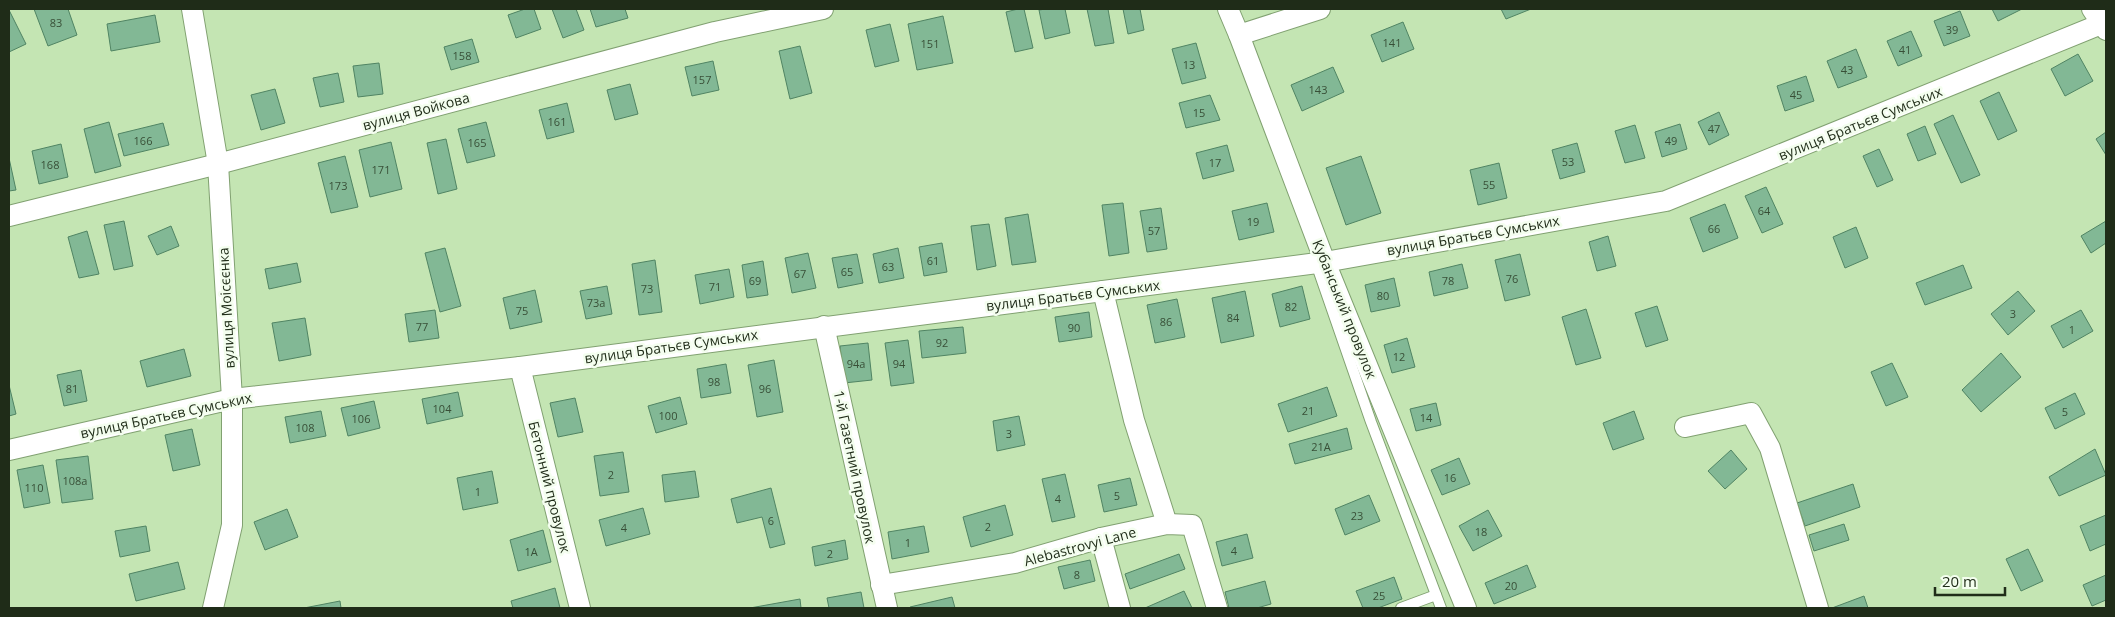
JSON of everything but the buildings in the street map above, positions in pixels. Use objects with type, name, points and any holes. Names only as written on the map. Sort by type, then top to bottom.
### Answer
[{"type":"street","name":"вулиця Моісєєнка","points":[[192,9],[218,164],[232,399],[232,525],[213,608]]},
{"type":"street","name":"вулиця Войкова","points":[[9,216],[218,164],[715,32],[823,9]]},
{"type":"street","name":"Кубанський провулок","points":[[1228,9],[1320,262],[1466,608]]},
{"type":"street","points":[[1239,35],[1320,9]]},
{"type":"street","name":"вулиця Братьєв Сумських","points":[[9,450],[232,399],[520,366],[1320,262],[1666,201],[2102,21]]},
{"type":"street","points":[[1103,291],[1134,420],[1167,524]]},
{"type":"street","name":"1-й Газетний провулок","points":[[824,326],[887,608]]},
{"type":"street","name":"Бетонний провулок","points":[[520,366],[580,608]]},
{"type":"street","points":[[1685,427],[1752,412],[1770,448],[1818,608]]},
{"type":"street","name":"Alebastrovyi Lane","points":[[881,585],[1015,563],[1101,538],[1167,524],[1192,525],[1217,608]]},
{"type":"street","points":[[1101,538],[1120,608]]},
{"type":"lane","points":[[1320,262],[1371,422],[1441,608]]},
{"type":"lane","points":[[1401,608],[1436,594]]}]
